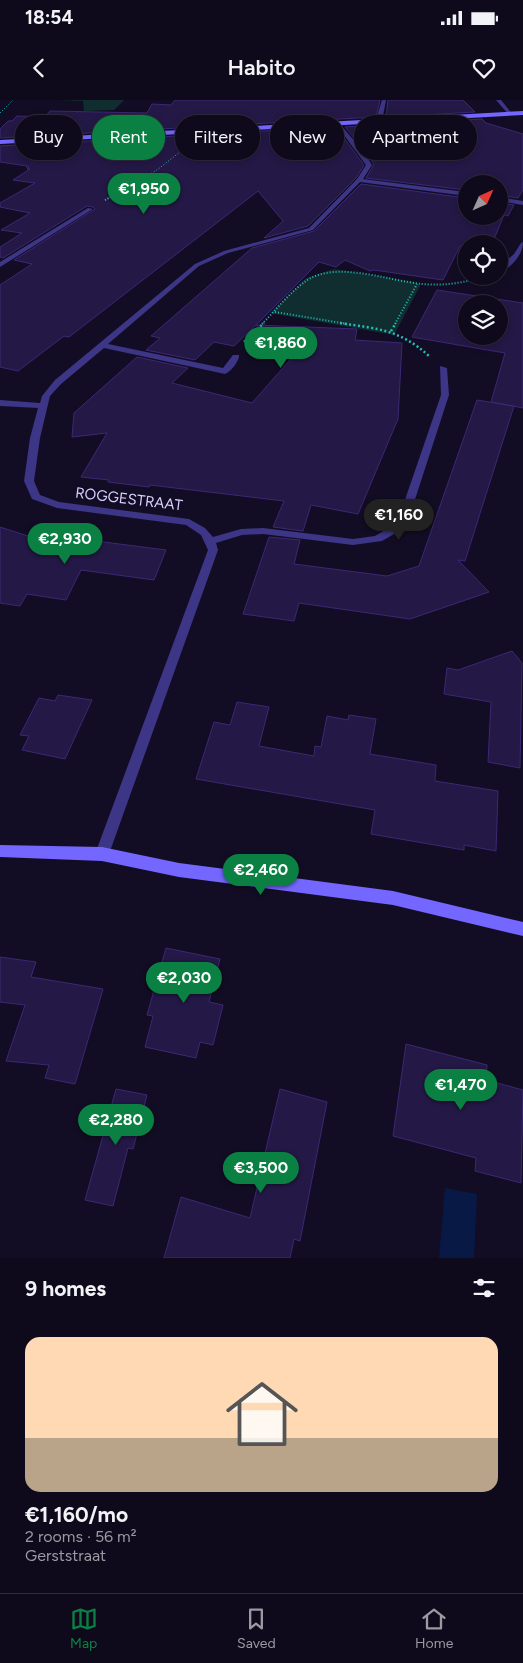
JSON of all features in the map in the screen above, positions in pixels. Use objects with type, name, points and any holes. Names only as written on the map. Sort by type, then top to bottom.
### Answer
[{"type":"main road","points":[[477,116],[523,113]]},
{"type":"main road","points":[[0,142],[175,133]]},
{"type":"main road","points":[[0,851],[102,854],[179,870],[392,898],[523,929]]},
{"type":"street","points":[[380,115],[384,100]]},
{"type":"street","points":[[498,100],[511,114]]},
{"type":"street","name":"ROGGESTRAAT","points":[[211,541],[203,530],[189,522],[57,505],[36,497],[30,481],[42,406],[46,396],[58,382],[197,265],[226,252],[311,229],[359,180],[369,165],[362,153],[344,132]]},
{"type":"street","points":[[359,180],[458,193]]},
{"type":"street","points":[[508,200],[523,203]]},
{"type":"street","points":[[0,265],[90,209]]},
{"type":"street","points":[[508,263],[517,255],[523,244]]},
{"type":"street","points":[[103,345],[225,372],[236,357]]},
{"type":"street","points":[[102,854],[212,550],[211,541],[241,532],[263,531],[353,542],[378,539],[402,525],[445,394],[443,368]]},
{"type":"street","points":[[0,403],[42,406]]},
{"type":"path","points":[[0,113],[13,100]]},
{"type":"path","points":[[90,209],[157,170],[175,156]]},
{"type":"path","points":[[236,357],[237,350],[243,343],[311,277],[334,270],[417,284],[458,284]]},
{"type":"path","points":[[391,331],[417,284]]},
{"type":"path","points":[[276,312],[391,331],[418,346],[443,368]]},
{"type":"green space","points":[[58,100],[124,100],[114,110],[84,111],[83,101]]},
{"type":"green space","points":[[334,269],[415,282],[420,286],[394,335],[270,313],[306,278]]},
{"type":"water","points":[[445,1188],[477,1194],[474,1258],[439,1258]]},
{"type":"building","points":[[175,100],[380,100],[376,115],[354,115],[354,118],[344,119],[344,115],[270,115],[270,123],[260,123],[260,115],[175,115],[175,128],[165,129],[165,115],[92,115],[92,133],[82,133],[82,115],[47,115],[50,111],[147,113],[152,104],[171,105]]},
{"type":"building","points":[[388,100],[463,100],[475,112],[422,115],[386,115]]},
{"type":"building","points":[[15,118],[15,137],[0,138],[0,129],[8,121],[12,121]]},
{"type":"building","points":[[477,119],[482,119],[486,123],[523,134],[523,190],[518,198],[508,196],[508,175],[458,175],[458,189],[366,178],[374,164],[371,160],[477,160]]},
{"type":"building","points":[[354,126],[354,138],[345,127]]},
{"type":"building","points":[[260,131],[270,131],[270,160],[344,160],[344,138],[354,151],[354,160],[360,160],[364,165],[356,178],[308,226],[264,238],[283,221],[258,191],[69,337],[64,336],[18,371],[0,367],[0,285],[32,264],[14,260],[95,209],[87,206],[3,258],[0,257],[0,247],[22,233],[1,230],[30,213],[0,207],[0,203],[35,183],[13,180],[30,169],[27,169],[29,167],[27,166],[0,162],[0,146],[15,145],[15,160],[82,160],[82,141],[92,141],[92,160],[165,160],[165,137],[175,136],[175,160],[260,160]]},
{"type":"building","points":[[361,184],[458,197],[458,225],[500,225],[496,235],[458,235],[458,250],[443,280],[370,271],[345,260],[336,267],[319,262],[234,346],[214,342],[195,360],[146,350],[160,338],[151,336],[252,248],[314,231]]},
{"type":"building","points":[[508,204],[514,205],[508,216]]},
{"type":"building","points":[[437,290],[470,295],[458,295],[458,345],[412,337]]},
{"type":"building","points":[[508,301],[523,303],[523,408],[491,402],[505,353],[458,345],[508,345]]},
{"type":"building","points":[[256,325],[357,329],[355,340],[402,343],[398,419],[358,514],[311,505],[303,531],[273,527],[284,501],[150,485],[149,487],[81,477],[107,433],[72,437],[74,413],[137,357],[188,368],[172,383],[252,403],[297,352]]},
{"type":"building","points":[[477,400],[514,406],[465,561],[458,560],[489,592],[410,619],[299,603],[294,621],[243,614],[269,537],[300,540],[294,564],[387,576],[419,566]]},
{"type":"building","points":[[0,527],[81,553],[88,540],[166,550],[154,580],[81,570],[66,600],[27,594],[20,606],[0,603]]},
{"type":"building","points":[[512,651],[522,663],[520,768],[488,762],[491,702],[444,694],[447,668],[458,670]]},
{"type":"building","points":[[58,695],[92,700],[65,759],[22,750],[29,736],[20,735],[39,698],[55,701]]},
{"type":"building","points":[[237,702],[269,707],[259,746],[314,756],[315,746],[321,747],[327,716],[348,720],[349,715],[376,719],[370,754],[436,765],[435,781],[498,791],[496,851],[464,845],[464,850],[371,834],[375,810],[196,779],[214,722],[230,725]]},
{"type":"building","points":[[166,948],[220,959],[209,1002],[223,1005],[213,1045],[200,1042],[196,1058],[145,1047],[153,1016],[147,1015]]},
{"type":"building","points":[[0,957],[36,962],[31,977],[103,989],[75,1084],[45,1078],[49,1065],[6,1061],[25,1005],[0,1002]]},
{"type":"building","points":[[406,1044],[487,1065],[486,1080],[523,1090],[521,1183],[475,1171],[476,1158],[393,1136]]},
{"type":"building","points":[[116,1089],[147,1095],[133,1149],[128,1148],[113,1206],[85,1200]]},
{"type":"building","points":[[280,1089],[327,1102],[300,1241],[294,1239],[290,1258],[164,1258],[181,1197],[250,1218]]}]
